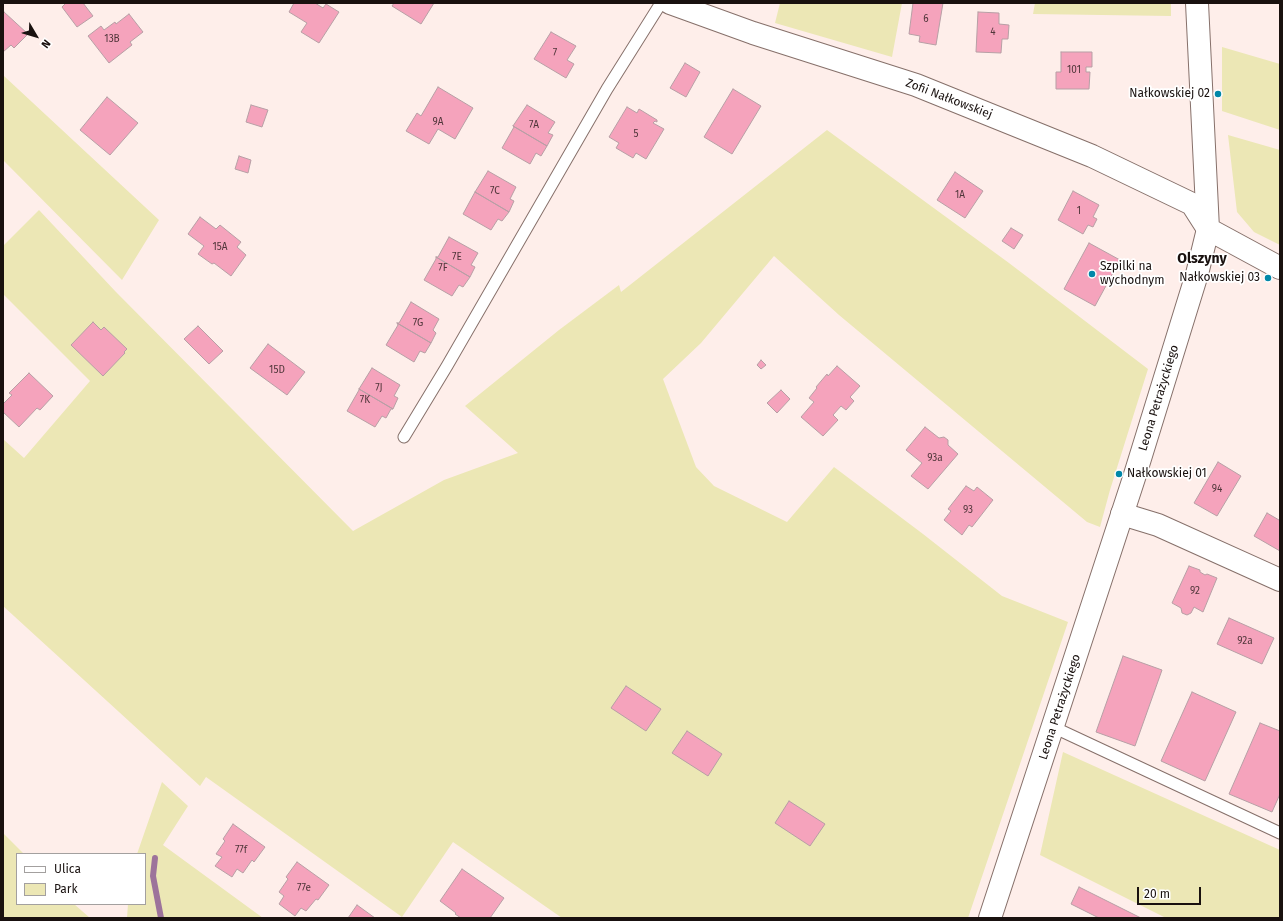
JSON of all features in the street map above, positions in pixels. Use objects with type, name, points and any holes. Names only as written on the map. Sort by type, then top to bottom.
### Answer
[{"type":"street","name":"Zofii Nałkowskiej","points":[[670,3],[752,33],[916,85],[1092,156],[1192,204],[1208,229]]},
{"type":"street","name":"Leona Petrażyckiego","points":[[990,918],[1122,514],[1197,274],[1208,229],[1197,3]]},
{"type":"street","points":[[1208,229],[1280,268]]},
{"type":"street","points":[[1122,514],[1158,525],[1280,580]]},
{"type":"lane","points":[[404,437],[447,366],[607,89],[661,3]]},
{"type":"lane","points":[[1053,727],[1280,833]]},
{"type":"green space","points":[[780,3],[902,3],[892,57],[775,23]]},
{"type":"green space","points":[[1035,3],[1171,3],[1171,16],[1033,14]]},
{"type":"green space","points":[[1222,47],[1280,64],[1280,130],[1222,111]]},
{"type":"green space","points":[[4,76],[159,220],[122,280],[3,160]]},
{"type":"green space","points":[[827,130],[1009,263],[1148,369],[1100,527],[1087,522],[839,315],[774,256],[701,343],[663,379],[696,467],[714,486],[787,522],[834,467],[1002,596],[1068,622],[968,918],[562,918],[453,842],[402,917],[206,777],[200,786],[3,606],[3,439],[24,458],[90,381],[3,294],[3,246],[39,210],[116,292],[353,531],[444,480],[518,453],[465,406],[559,330],[619,285],[621,292]]},
{"type":"green space","points":[[1228,135],[1280,150],[1280,245],[1254,232],[1237,212]]},
{"type":"green space","points":[[1063,752],[1280,850],[1280,918],[1166,918],[1040,855]]},
{"type":"green space","points":[[162,782],[188,806],[163,845],[263,918],[127,918],[128,905],[146,905],[146,853],[137,853]]},
{"type":"green space","points":[[3,833],[23,853],[16,853],[16,905],[75,905],[90,918],[3,918]]},
{"type":"building","points":[[66,3],[83,3],[93,16],[77,27],[62,7]]},
{"type":"building","points":[[294,3],[315,3],[323,8],[326,4],[339,12],[319,43],[301,32],[307,23],[289,12]]},
{"type":"building","points":[[394,3],[434,3],[421,24],[392,6]]},
{"type":"building","points":[[913,3],[943,3],[936,45],[919,42],[920,36],[909,34]]},
{"type":"building","points":[[4,12],[28,34],[14,48],[11,45],[3,52],[3,13]]},
{"type":"building","points":[[978,12],[999,13],[999,24],[1009,25],[1008,39],[1002,39],[1001,53],[976,52]]},
{"type":"building","points":[[129,14],[143,32],[130,42],[132,45],[109,63],[88,36],[101,26],[104,30],[115,22],[116,24]]},
{"type":"building","points":[[551,32],[576,46],[567,60],[574,64],[566,78],[534,59]]},
{"type":"building","points":[[1061,52],[1092,52],[1092,67],[1086,67],[1086,72],[1090,72],[1089,89],[1056,89],[1056,72],[1061,72]]},
{"type":"building","points":[[685,63],[700,72],[686,97],[670,88]]},
{"type":"building","points":[[438,87],[473,108],[455,139],[438,129],[429,144],[406,131],[417,113],[421,116]]},
{"type":"building","points":[[733,89],[761,106],[732,154],[704,137]]},
{"type":"building","points":[[107,97],[138,123],[110,155],[80,130]]},
{"type":"building","points":[[251,105],[268,110],[262,127],[246,122]]},
{"type":"building","points":[[527,105],[555,122],[548,133],[553,135],[547,146],[513,126]]},
{"type":"building","points":[[627,107],[637,113],[639,109],[657,120],[657,122],[655,121],[653,123],[664,129],[646,159],[636,153],[633,158],[616,148],[619,143],[609,137]]},
{"type":"building","points":[[513,126],[547,146],[541,156],[536,153],[530,164],[502,148],[514,127]]},
{"type":"building","points":[[239,156],[251,160],[248,173],[235,169]]},
{"type":"building","points":[[488,171],[516,187],[510,199],[514,201],[509,212],[475,192]]},
{"type":"building","points":[[955,172],[983,191],[965,218],[937,200]]},
{"type":"building","points":[[1073,191],[1099,205],[1093,217],[1097,219],[1093,227],[1088,225],[1083,234],[1058,220]]},
{"type":"building","points":[[475,192],[509,212],[502,221],[498,219],[491,230],[463,214]]},
{"type":"building","points":[[200,217],[216,229],[220,225],[241,242],[237,247],[246,255],[231,276],[214,263],[212,264],[198,254],[204,246],[188,234]]},
{"type":"building","points":[[1011,228],[1023,235],[1014,249],[1002,241]]},
{"type":"building","points":[[449,237],[478,253],[471,265],[475,267],[470,277],[436,257],[438,257]]},
{"type":"building","name":"Szpilki na wychodnym","points":[[1089,243],[1120,260],[1095,306],[1064,289]]},
{"type":"building","points":[[436,257],[470,277],[463,287],[459,285],[452,296],[424,280]]},
{"type":"building","points":[[411,302],[439,319],[433,330],[436,333],[431,343],[397,323],[399,323]]},
{"type":"building","points":[[93,322],[101,330],[104,327],[127,349],[103,376],[71,345]]},
{"type":"building","points":[[397,323],[431,343],[425,353],[420,351],[414,362],[386,345],[398,325]]},
{"type":"building","points":[[198,326],[223,351],[209,364],[184,339]]},
{"type":"building","points":[[268,344],[305,372],[287,395],[250,368]]},
{"type":"building","points":[[761,360],[766,365],[761,369],[757,365]]},
{"type":"building","points":[[837,366],[860,386],[850,397],[854,401],[846,410],[841,406],[833,415],[838,420],[823,436],[801,417],[814,402],[809,398],[817,388],[816,387],[827,374],[828,376]]},
{"type":"building","points":[[372,368],[400,385],[394,396],[398,398],[393,409],[359,389]]},
{"type":"building","points":[[29,373],[53,396],[40,410],[37,408],[19,427],[3,412],[3,404],[12,395],[9,393]]},
{"type":"building","points":[[359,389],[393,409],[391,409],[386,418],[382,416],[375,427],[347,411]]},
{"type":"building","points":[[781,390],[790,399],[777,413],[767,403]]},
{"type":"building","points":[[925,427],[939,438],[944,437],[948,440],[948,445],[958,454],[928,489],[911,476],[922,463],[906,450]]},
{"type":"building","points":[[1218,462],[1241,476],[1217,516],[1194,503]]},
{"type":"building","points":[[966,486],[974,491],[977,487],[993,500],[972,527],[969,525],[962,535],[944,520],[951,511],[948,509]]},
{"type":"building","points":[[1267,513],[1279,520],[1280,519],[1280,551],[1254,536]]},
{"type":"building","points":[[1189,566],[1200,570],[1200,572],[1205,575],[1207,574],[1217,578],[1203,612],[1194,607],[1191,613],[1187,615],[1182,613],[1181,608],[1172,603]]},
{"type":"building","points":[[1229,618],[1274,638],[1262,664],[1217,644]]},
{"type":"building","points":[[1123,656],[1162,670],[1135,746],[1096,732]]},
{"type":"building","points":[[626,686],[661,709],[646,731],[611,708]]},
{"type":"building","points":[[1192,692],[1236,712],[1205,781],[1161,761]]},
{"type":"building","points":[[1260,723],[1280,731],[1280,794],[1272,812],[1229,794]]},
{"type":"building","points":[[687,731],[722,754],[708,776],[672,753]]},
{"type":"building","points":[[789,801],[825,824],[810,846],[775,823]]},
{"type":"building","points":[[233,824],[265,847],[254,862],[252,860],[243,873],[237,869],[232,877],[215,866],[222,857],[216,854],[225,841],[223,839]]},
{"type":"building","points":[[297,862],[329,885],[318,900],[316,899],[306,911],[301,908],[295,916],[279,904],[284,896],[279,892],[288,879],[286,877]]},
{"type":"building","points":[[462,869],[504,898],[490,918],[461,918],[440,901]]},
{"type":"building","points":[[1079,887],[1141,918],[1099,918],[1071,904]]},
{"type":"building","points":[[357,905],[375,918],[348,918]]},
{"type":"waterway","points":[[155,858],[153,876],[161,918]]},
{"type":"place","name":"Nałkowskiej 02","points":[[1218,94]]},
{"type":"place","name":"Szpilki na wychodnym","points":[[1092,274]]},
{"type":"place","name":"Nałkowskiej 03","points":[[1268,278]]},
{"type":"place","name":"Nałkowskiej 01","points":[[1119,474]]},
{"type":"district","name":"Olszyny","points":[[1202,259]]}]
